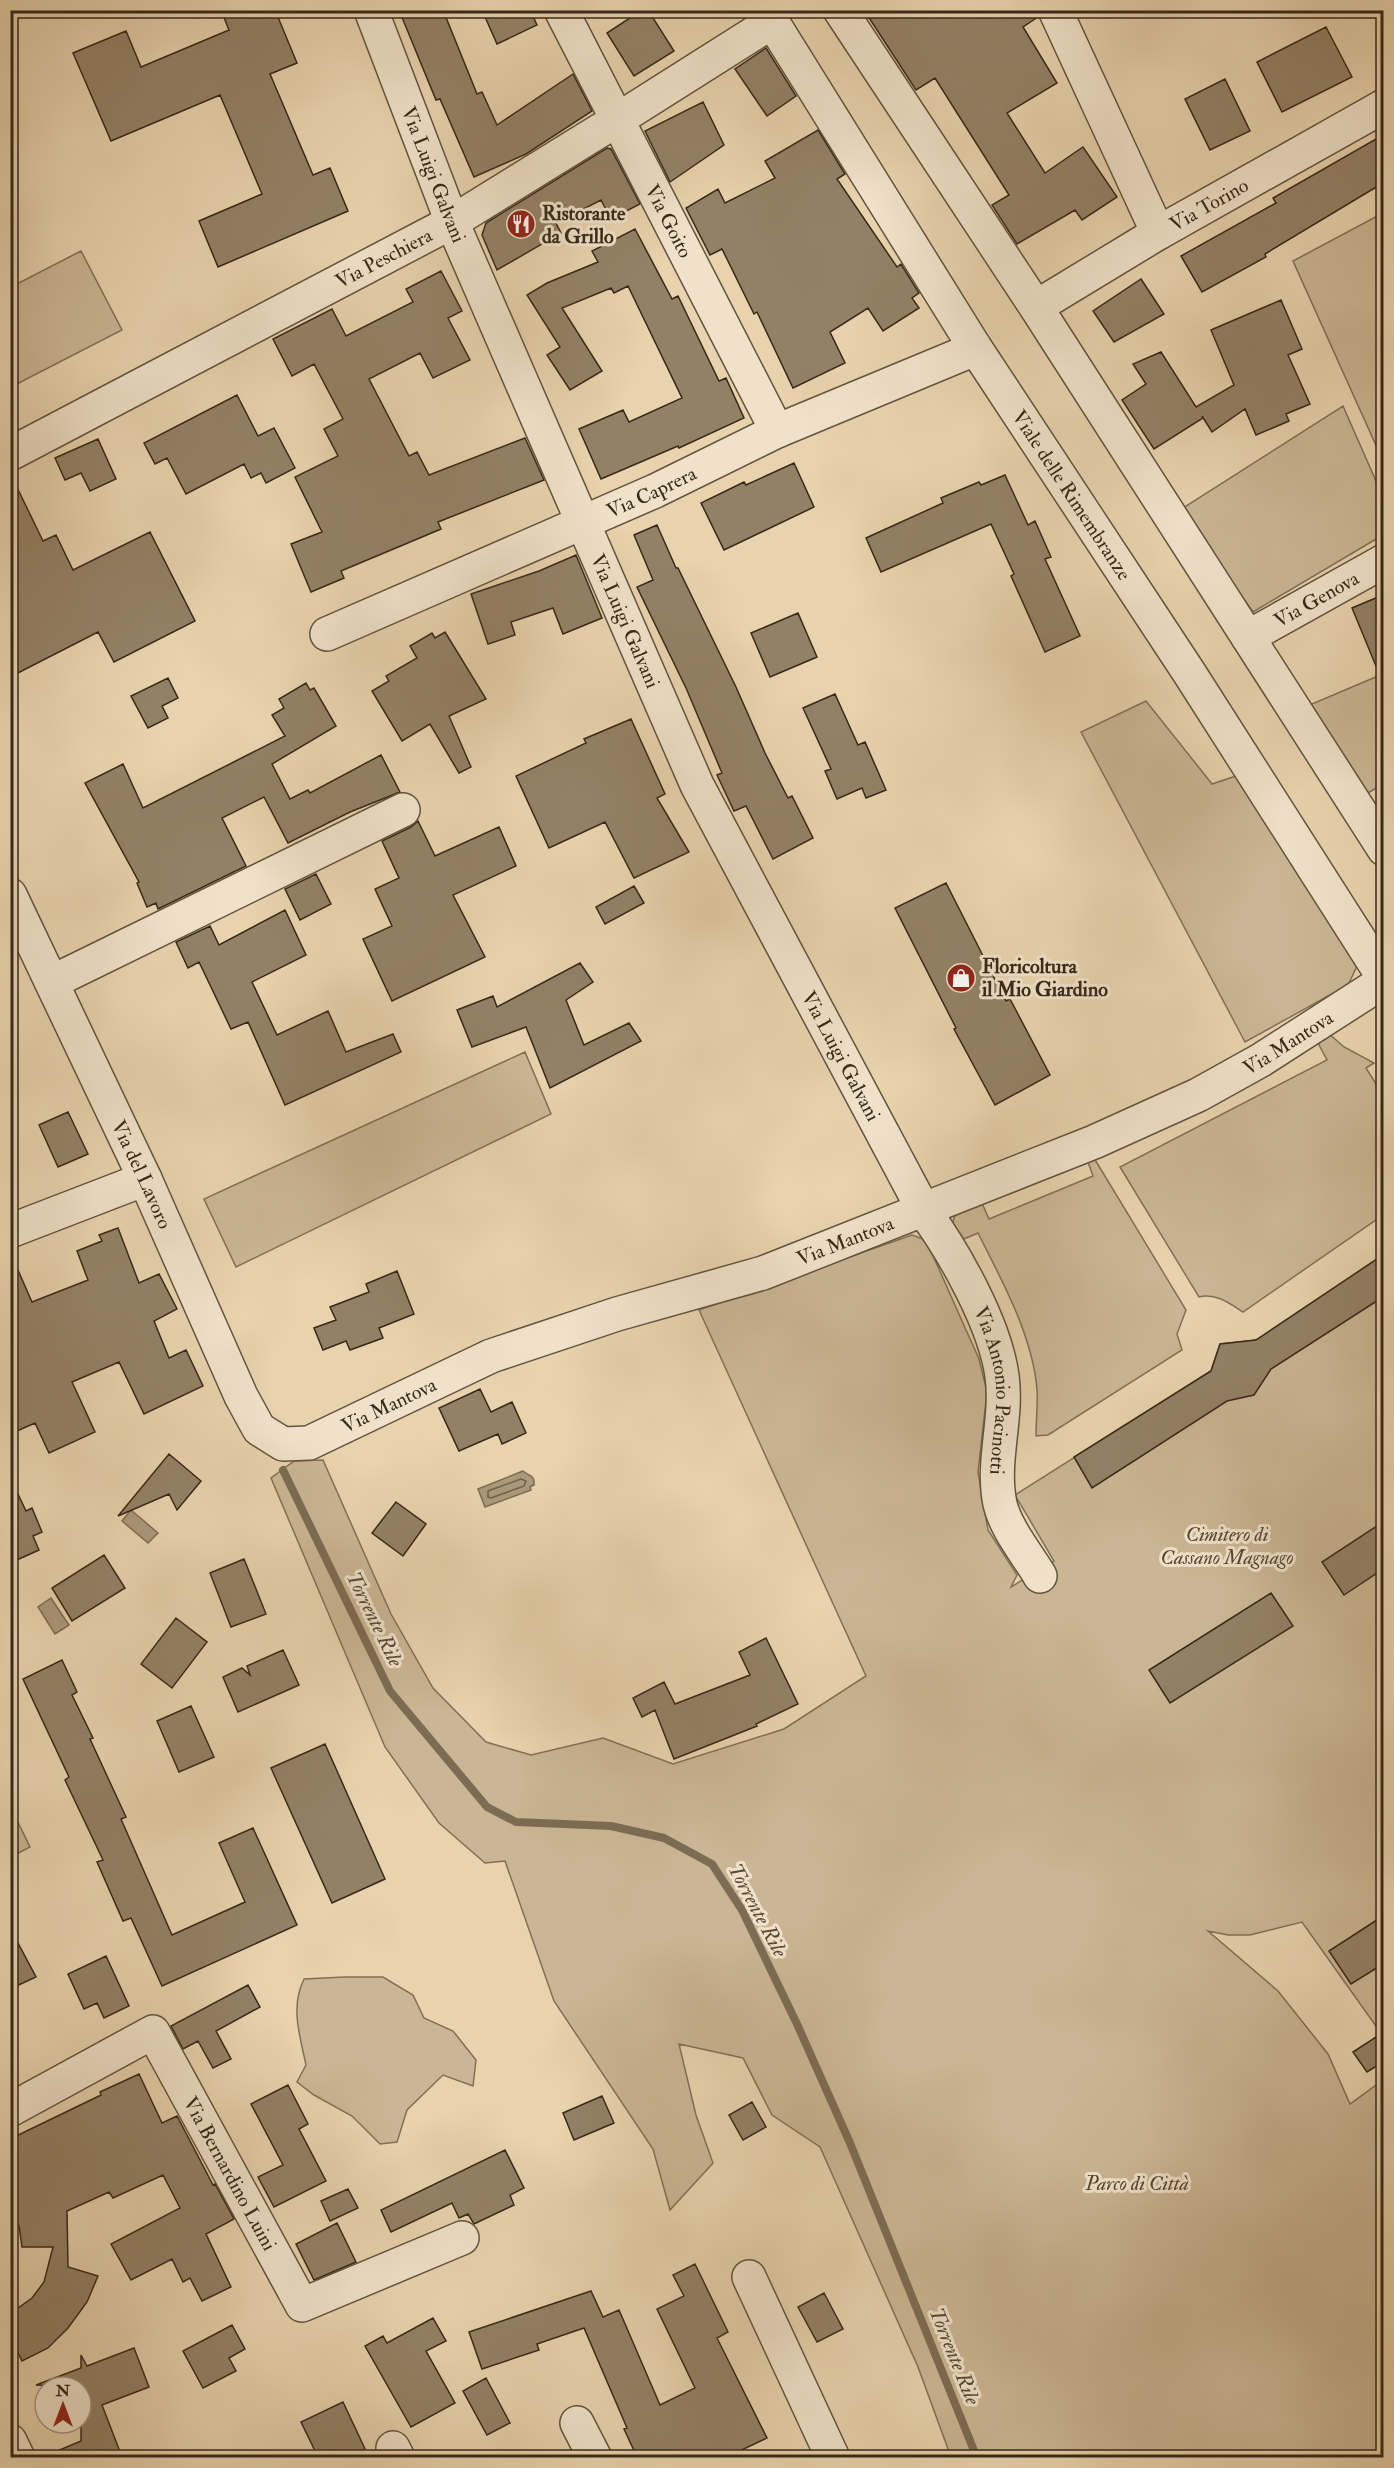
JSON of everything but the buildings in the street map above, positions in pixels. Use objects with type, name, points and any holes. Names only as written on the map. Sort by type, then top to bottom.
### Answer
[{"type":"street","name":"Via Luigi Galvani","points":[[371,10],[452,222],[697,785],[924,1211]]},
{"type":"street","name":"Via Goito","points":[[561,10],[777,431]]},
{"type":"street","points":[[840,10],[1036,307],[1383,849]]},
{"type":"street","points":[[1055,10],[1158,233]]},
{"type":"street","name":"Via Peschiera","points":[[10,454],[452,222],[617,120],[769,16]]},
{"type":"street","name":"Viale delle Rimembranze","points":[[769,16],[974,346],[1190,674],[1383,980]]},
{"type":"street","name":"Via Torino","points":[[1036,307],[1158,233],[1383,106]]},
{"type":"street","name":"Via Caprera","points":[[327,634],[655,491],[777,431],[964,353],[974,346]]},
{"type":"street","name":"Via Genova","points":[[1248,637],[1383,561]]},
{"type":"street","points":[[52,982],[403,810]]},
{"type":"street","name":"Via del Lavoro","points":[[10,895],[146,1179],[245,1404],[259,1429],[283,1444]]},
{"type":"street","name":"Via Mantova","points":[[283,1444],[309,1443],[491,1356],[617,1314],[763,1273],[1094,1142],[1198,1095],[1261,1060],[1383,980]]},
{"type":"street","points":[[10,1231],[146,1179]]},
{"type":"street","name":"Via Antonio Pacinotti","points":[[924,1211],[943,1237],[992,1338],[1002,1377],[1000,1504],[1010,1526],[1040,1576]]},
{"type":"street","name":"Via Bernardino Luini","points":[[10,2110],[153,2032],[302,2305],[462,2238]]},
{"type":"street","points":[[749,2277],[833,2457]]},
{"type":"street","points":[[576,2423],[595,2457]]},
{"type":"street","points":[[10,2441],[18,2457]]},
{"type":"green space","points":[[1383,213],[1383,461],[1293,261]]},
{"type":"green space","points":[[81,251],[122,330],[11,387],[11,287]]},
{"type":"green space","points":[[1343,406],[1383,497],[1383,535],[1253,612],[1180,510]]},
{"type":"green space","points":[[1383,674],[1383,784],[1363,796],[1307,706]]},
{"type":"green space","points":[[1146,701],[1212,784],[1239,775],[1359,962],[1348,985],[1245,1042],[1081,732]]},
{"type":"green space","points":[[1327,1032],[1344,1047],[1374,1063],[1366,1068],[1383,1095],[1383,1215],[1243,1312],[1217,1298],[1199,1297],[1120,1167],[1327,1060],[1318,1043]]},
{"type":"green space","points":[[525,1052],[551,1114],[236,1267],[204,1199]]},
{"type":"green space","points":[[1094,1158],[1186,1310],[1177,1334],[1182,1350],[1048,1435],[1036,1436],[1037,1389],[1034,1368],[1015,1308],[978,1233],[957,1242],[954,1219],[960,1212],[981,1201],[989,1219],[1093,1176],[1087,1159]]},
{"type":"green space","points":[[912,1235],[926,1240],[979,1359],[987,1392],[978,1472],[988,1530],[1017,1575],[1011,1587],[1054,1561],[1015,1495],[1211,1371],[1220,1344],[1256,1340],[1383,1255],[1383,2036],[1302,1922],[1250,1935],[1228,1935],[1208,1931],[1278,1991],[1328,2054],[1350,2104],[1383,2080],[1383,2457],[951,2457],[918,2367],[820,2147],[772,2115],[743,2058],[679,2044],[696,2115],[713,2163],[670,2210],[653,2149],[554,2001],[505,1861],[485,1863],[439,1823],[385,1747],[271,1478],[294,1461],[323,1460],[391,1614],[433,1688],[486,1742],[531,1755],[603,1738],[673,1764],[784,1729],[866,1676],[699,1310]]},
{"type":"green space","points":[[10,1806],[30,1847],[11,1857],[10,1857]]},
{"type":"green space","points":[[383,1977],[413,1995],[424,2018],[453,2031],[476,2060],[473,2086],[443,2075],[407,2110],[397,2142],[380,2144],[352,2116],[314,2095],[297,2082],[306,2065],[297,2011],[304,1979]]},
{"type":"water","points":[[523,1471],[533,1479],[534,1485],[530,1487],[531,1490],[485,1507],[478,1489]]},
{"type":"water","points":[[131,1510],[158,1533],[148,1543],[122,1521]]},
{"type":"water","points":[[51,1598],[69,1625],[55,1634],[38,1607]]},
{"type":"waterway","name":"Torrente Rile","points":[[283,1470],[390,1691],[487,1807],[516,1822],[611,1826],[664,1838],[712,1864],[742,1910],[797,2024],[850,2143],[977,2458]]},
{"type":"place","name":"Ristorante da Grillo","points":[[521,224]]},
{"type":"place","name":"Floricoltura il Mio Giardino","points":[[961,978]]},
{"type":"park label","name":"Cimitero di Cassano Magnago","points":[[1227,1546]]},
{"type":"park label","name":"Parco di Città","points":[[1137,2183]]}]
